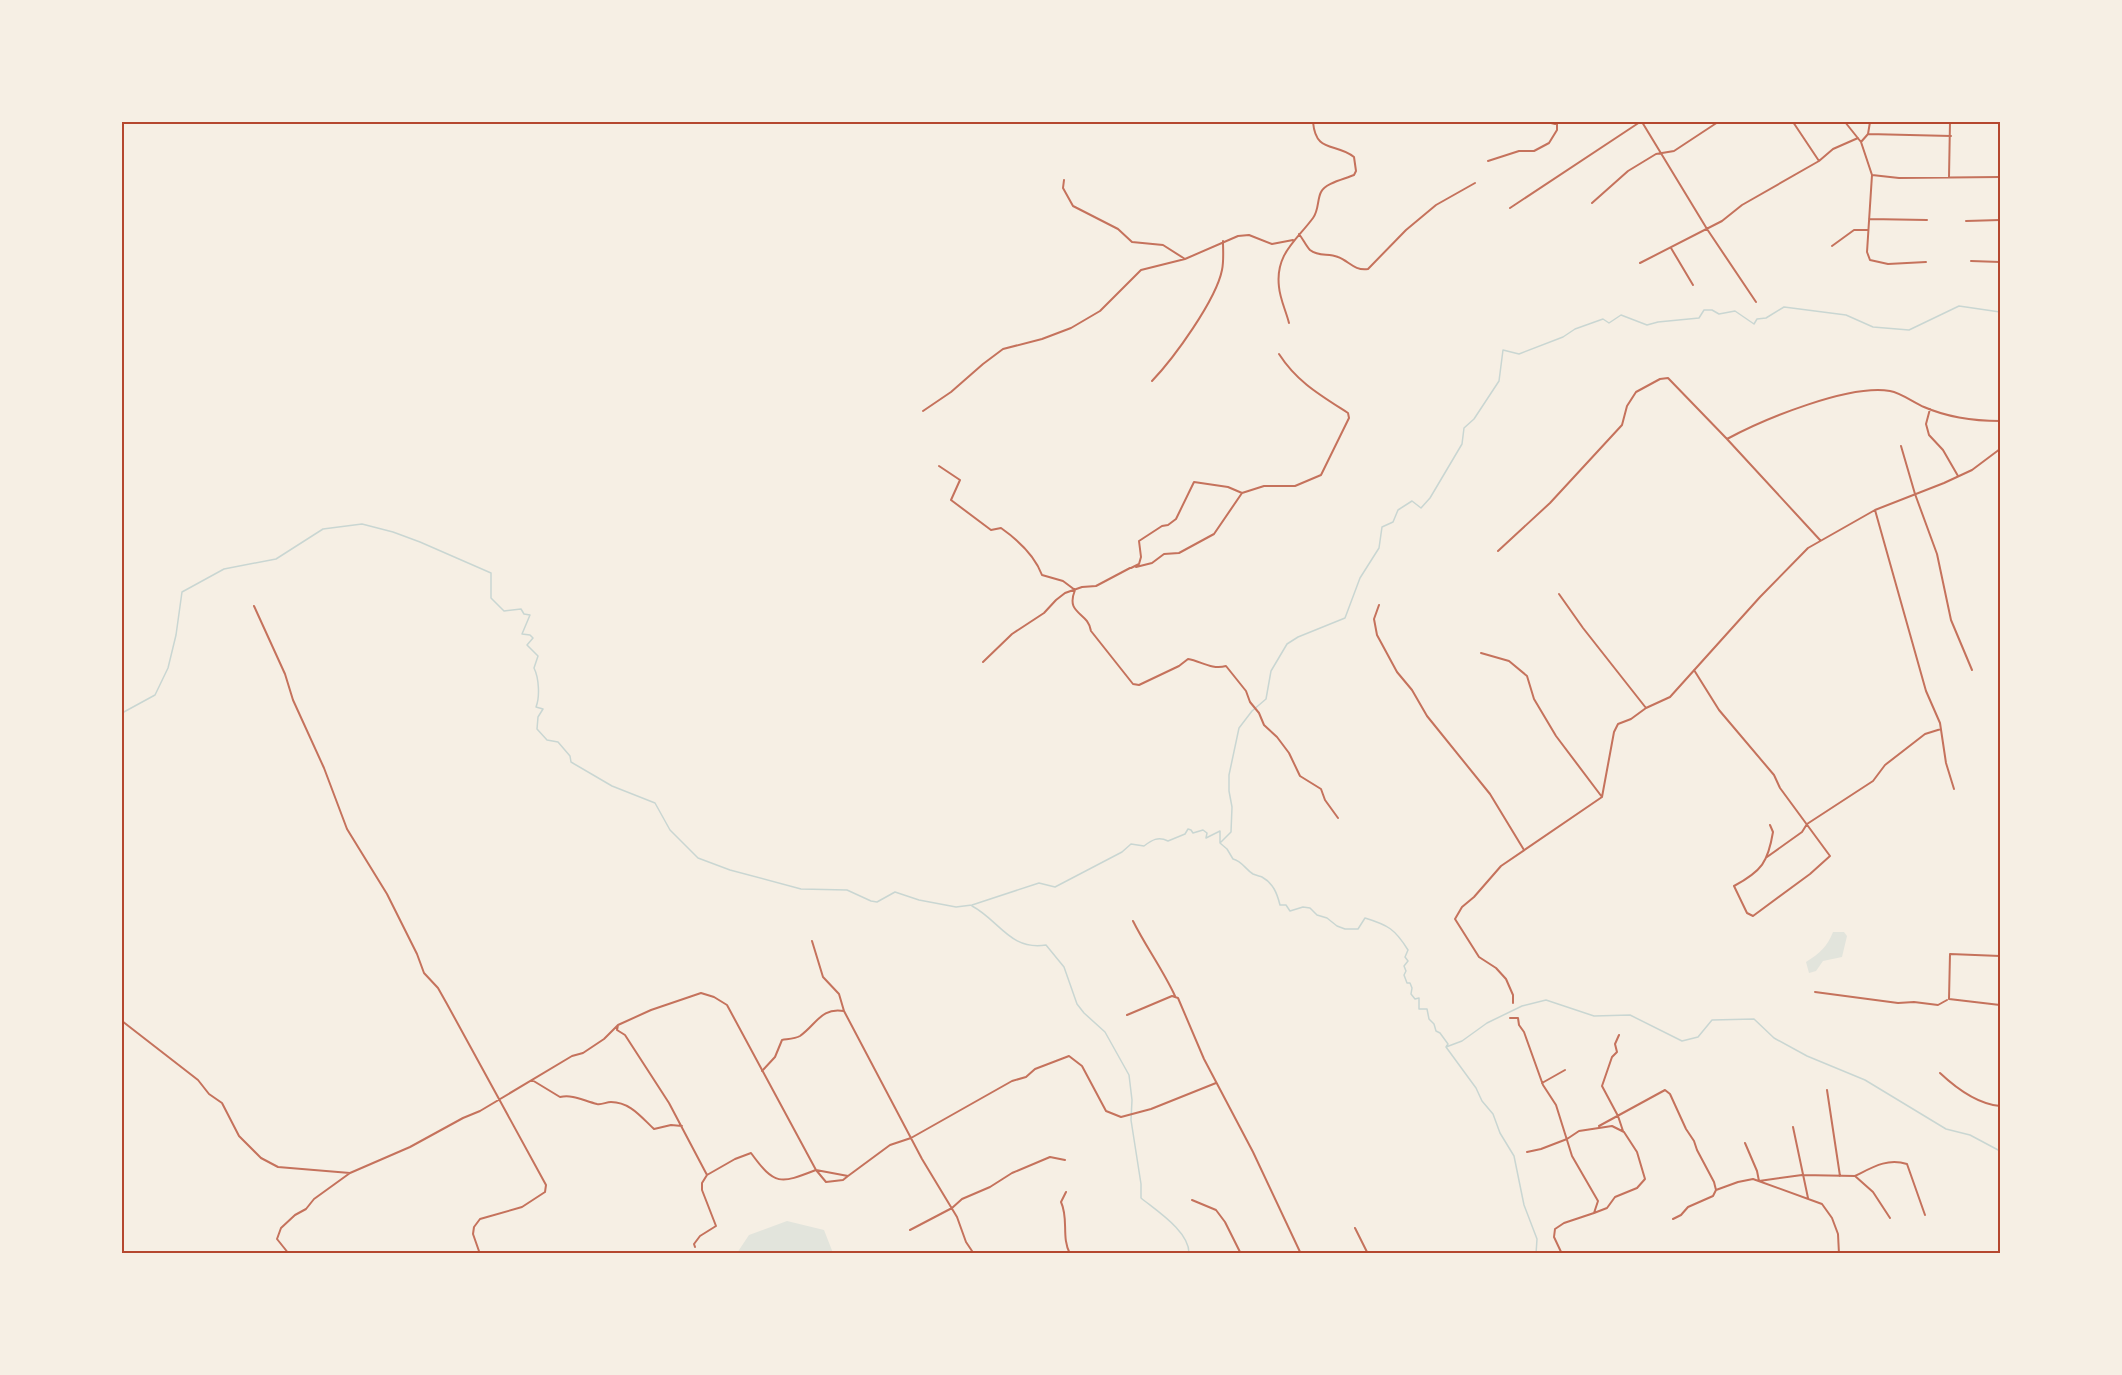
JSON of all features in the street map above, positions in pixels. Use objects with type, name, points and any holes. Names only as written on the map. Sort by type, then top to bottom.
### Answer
[{"type":"street","points":[[1288,324],[1279,289],[1279,276],[1284,254],[1293,240],[1315,216],[1320,192],[1324,187],[1354,175],[1356,171],[1354,157],[1345,150],[1330,148],[1320,143],[1314,134],[1313,122]]},
{"type":"street","points":[[1488,161],[1519,151],[1534,151],[1549,143],[1559,123],[1547,122]]},
{"type":"street","points":[[1510,208],[1641,122],[1707,229],[1756,302]]},
{"type":"street","points":[[1592,203],[1628,171],[1656,154],[1674,151],[1718,122]]},
{"type":"street","points":[[1792,122],[1819,161]]},
{"type":"street","points":[[1845,122],[1862,142],[1872,175],[1867,252],[1870,260],[1888,264],[1926,262]]},
{"type":"street","points":[[1862,142],[1868,134],[1870,122]]},
{"type":"street","points":[[1949,177],[1950,122]]},
{"type":"street","points":[[1868,134],[1951,136]]},
{"type":"street","points":[[1640,262],[1722,222],[1777,184],[1819,161],[1833,150],[1858,138]]},
{"type":"street","points":[[1872,175],[1899,178],[2001,177]]},
{"type":"street","points":[[1064,180],[1063,188],[1073,206],[1118,229],[1132,242],[1163,245],[1185,259]]},
{"type":"street","points":[[1299,234],[1308,248],[1317,254],[1341,258],[1352,267],[1364,270],[1370,268],[1406,230],[1436,205],[1475,183]]},
{"type":"street","points":[[1869,219],[1926,220]]},
{"type":"street","points":[[1966,220],[2001,220]]},
{"type":"street","points":[[1832,246],[1854,230],[1868,230]]},
{"type":"street","points":[[923,411],[951,392],[982,364],[1003,349],[1042,339],[1071,328],[1100,311],[1141,270],[1185,259],[1238,236],[1249,235],[1272,244],[1293,240]]},
{"type":"street","points":[[1152,381],[1184,342],[1214,292],[1222,269],[1223,241]]},
{"type":"street","points":[[1671,248],[1693,285]]},
{"type":"street","points":[[1971,261],[2001,262]]},
{"type":"street","points":[[983,662],[1012,634],[1044,614],[1065,593],[1082,587],[1096,586],[1139,564],[1141,557],[1139,541],[1176,519],[1194,482],[1242,493],[1264,486],[1295,486],[1321,475],[1349,418],[1348,413],[1304,384],[1279,354]]},
{"type":"street","points":[[1498,551],[1550,503],[1622,425],[1627,406],[1636,392],[1660,378],[1668,378],[1820,540]]},
{"type":"street","points":[[1727,439],[1756,424],[1794,410],[1854,393],[1892,391],[1930,409],[1981,420],[2001,421]]},
{"type":"street","points":[[1930,409],[1926,424],[1929,435],[1943,450],[1958,476]]},
{"type":"street","points":[[1901,446],[1915,494],[1937,554],[1951,620],[1972,670]]},
{"type":"street","points":[[1513,1004],[1513,995],[1506,979],[1496,968],[1479,957],[1455,919],[1462,907],[1474,897],[1501,866],[1602,797],[1614,732],[1618,723],[1632,719],[1646,708],[1670,697],[1808,548],[1875,510],[1972,470],[2001,449]]},
{"type":"street","points":[[939,465],[960,480],[951,500],[991,530],[1001,528],[1016,538],[1039,567],[1042,575],[1063,581],[1075,590]]},
{"type":"street","points":[[1131,568],[1152,563],[1164,554],[1179,553],[1214,534],[1242,493]]},
{"type":"street","points":[[1875,510],[1926,691],[1941,729],[1946,763],[1954,789]]},
{"type":"street","points":[[1075,590],[1071,599],[1073,608],[1090,624],[1091,631],[1133,684],[1139,685],[1179,666],[1188,659],[1205,666],[1220,668],[1227,666],[1246,691],[1264,725],[1289,753],[1300,776],[1321,789],[1325,800],[1338,818]]},
{"type":"street","points":[[1559,594],[1587,634],[1646,708]]},
{"type":"street","points":[[1378,605],[1374,619],[1377,635],[1397,672],[1412,690],[1427,716],[1490,794],[1500,814],[1524,850]]},
{"type":"street","points":[[254,606],[285,674],[293,700],[324,768],[347,829],[387,894],[424,973],[438,988],[546,1185],[544,1192],[522,1207],[480,1219],[474,1227],[473,1234],[480,1254]]},
{"type":"street","points":[[1481,653],[1509,661],[1527,676],[1534,699],[1556,736],[1602,797]]},
{"type":"street","points":[[1694,670],[1719,710],[1774,775],[1780,788],[1830,856],[1810,874],[1753,916],[1747,913],[1734,886],[1756,872],[1765,863],[1773,832],[1770,825]]},
{"type":"street","points":[[1767,857],[1802,832],[1807,824],[1873,781],[1885,765],[1925,734],[1941,729]]},
{"type":"street","points":[[1133,921],[1180,1002],[1216,1083],[1253,1152],[1301,1254]]},
{"type":"street","points":[[812,941],[823,977],[839,994],[844,1011],[911,1138],[957,1217],[966,1242],[974,1254]]},
{"type":"street","points":[[1949,999],[1950,954],[2001,956]]},
{"type":"street","points":[[1815,992],[1898,1003],[1938,1005],[1949,999],[2001,1005]]},
{"type":"street","points":[[289,1254],[277,1239],[281,1228],[295,1215],[306,1209],[314,1199],[350,1173],[410,1147],[480,1111],[572,1056],[583,1053],[604,1039],[618,1025],[651,1010],[701,993],[714,997],[727,1005],[816,1170],[826,1182],[843,1180],[890,1145],[911,1138],[1012,1081],[1026,1077],[1035,1069],[1069,1056],[1082,1066],[1107,1111],[1121,1117],[1151,1109],[1216,1083]]},
{"type":"street","points":[[1127,1014],[1175,996]]},
{"type":"street","points":[[762,1071],[775,1057],[782,1040],[798,1037],[823,1014],[834,1010],[844,1011]]},
{"type":"street","points":[[1510,1018],[1518,1018],[1542,1083],[1556,1105],[1572,1156],[1598,1201],[1594,1213]]},
{"type":"street","points":[[122,1021],[198,1080],[209,1094],[222,1102],[238,1136],[261,1158],[278,1167],[350,1173]]},
{"type":"street","points":[[618,1025],[617,1030],[625,1035],[682,1126],[707,1175]]},
{"type":"street","points":[[1562,1254],[1554,1237],[1555,1229],[1564,1223],[1607,1208],[1615,1197],[1637,1188],[1645,1179],[1637,1152],[1624,1132],[1602,1086],[1612,1057],[1617,1052],[1616,1044],[1619,1035]]},
{"type":"street","points":[[1542,1083],[1565,1070]]},
{"type":"street","points":[[1940,1073],[1959,1091],[2001,1106]]},
{"type":"street","points":[[532,1080],[560,1097],[582,1098],[600,1105],[610,1102],[624,1104],[631,1107],[654,1129],[671,1125],[682,1126]]},
{"type":"street","points":[[1596,1127],[1665,1090],[1670,1094],[1686,1129],[1695,1141],[1716,1190],[1713,1196],[1688,1207],[1681,1215],[1673,1219]]},
{"type":"street","points":[[1827,1090],[1840,1176]]},
{"type":"street","points":[[1527,1152],[1567,1139],[1579,1131],[1596,1127],[1612,1126],[1624,1132]]},
{"type":"street","points":[[1793,1127],[1808,1198]]},
{"type":"street","points":[[1745,1143],[1759,1181]]},
{"type":"street","points":[[695,1247],[694,1244],[700,1236],[716,1226],[702,1190],[702,1183],[707,1175],[735,1159],[751,1154],[762,1168],[777,1180],[791,1180],[816,1170],[848,1176]]},
{"type":"street","points":[[910,1230],[1012,1173],[1050,1157],[1065,1160]]},
{"type":"street","points":[[1759,1181],[1802,1174],[1855,1176],[1884,1162],[1897,1161],[1907,1164],[1925,1215]]},
{"type":"street","points":[[1855,1176],[1874,1192],[1890,1218]]},
{"type":"street","points":[[1716,1190],[1753,1179],[1822,1204],[1832,1218],[1838,1234],[1839,1254]]},
{"type":"street","points":[[1066,1192],[1061,1202],[1065,1218],[1065,1242],[1070,1254]]},
{"type":"street","points":[[1192,1200],[1216,1210],[1225,1222],[1241,1254]]},
{"type":"street","points":[[1355,1228],[1368,1254]]},
{"type":"shaded area","points":[[1833,932],[1844,932],[1847,936],[1842,957],[1823,961],[1816,971],[1809,973],[1806,962],[1822,949]]},
{"type":"shaded area","points":[[787,1221],[824,1230],[833,1253],[737,1253],[749,1235]]},
{"type":"waterway","points":[[1221,842],[1231,832],[1232,807],[1229,775],[1239,728],[1252,711],[1266,699],[1271,671],[1287,644],[1298,637],[1345,618],[1360,578],[1379,548],[1382,527],[1393,522],[1398,510],[1412,501],[1421,508],[1430,498],[1462,444],[1464,428],[1474,419],[1499,381],[1503,350],[1519,354],[1563,337],[1575,329],[1603,319],[1609,323],[1621,315],[1647,325],[1699,318],[1704,310],[1712,310],[1719,314],[1735,311],[1754,324],[1757,319],[1766,318],[1784,307],[1846,315],[1873,327],[1909,330],[1959,306],[2000,312]]},
{"type":"waterway","points":[[122,713],[155,695],[168,668],[176,635],[182,592],[224,569],[276,559],[323,529],[362,524],[420,542],[491,573],[491,598],[504,611],[521,609],[524,614],[530,615],[522,634],[533,638],[527,645],[538,656],[534,668],[538,688],[536,707],[543,709],[538,717],[537,729],[547,740],[558,742],[570,756],[571,762],[612,786],[655,803],[670,830],[698,858],[730,870],[801,889],[847,890],[877,902],[895,892],[919,900],[956,907],[972,905],[1039,883],[1055,887],[1122,852],[1131,844],[1144,846],[1155,839],[1168,841],[1185,834],[1188,829],[1193,833],[1203,830],[1207,833],[1206,838],[1220,831],[1220,843],[1233,859],[1239,861],[1253,874],[1269,882],[1276,892],[1280,905],[1286,905],[1290,911],[1303,907],[1310,908],[1317,915],[1345,929],[1358,929],[1365,918],[1380,923],[1395,932],[1408,950],[1405,957],[1408,961],[1404,966],[1406,971],[1404,975],[1412,988],[1411,994],[1415,999],[1419,998],[1419,1009],[1427,1009],[1429,1019],[1436,1031],[1448,1044],[1446,1047],[1493,1114],[1500,1133],[1514,1156],[1524,1205],[1537,1239],[1536,1254]]},
{"type":"waterway","points":[[972,906],[1014,939],[1034,946],[1046,945],[1064,967],[1077,1004],[1105,1032],[1129,1075],[1132,1100],[1131,1120],[1141,1198],[1178,1230],[1188,1246],[1189,1254]]},
{"type":"waterway","points":[[1446,1047],[1462,1041],[1487,1023],[1522,1006],[1546,1000],[1594,1016],[1630,1015],[1682,1041],[1698,1037],[1712,1020],[1754,1019],[1774,1038],[1807,1056],[1865,1080],[1946,1129],[1970,1135],[2000,1151]]}]
